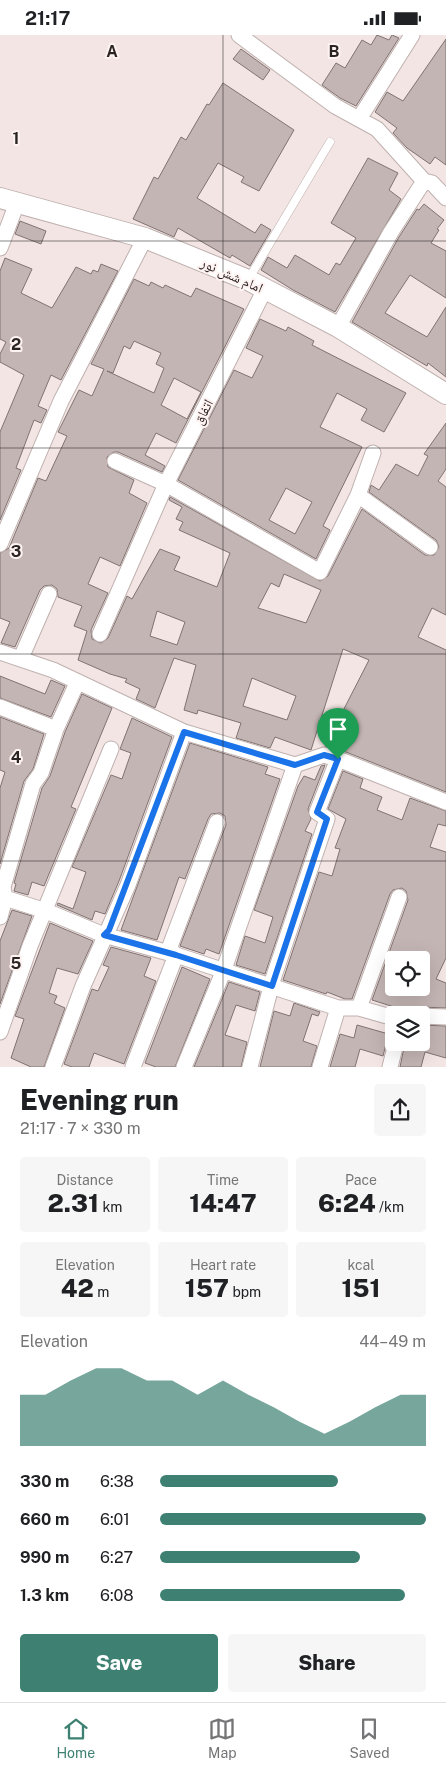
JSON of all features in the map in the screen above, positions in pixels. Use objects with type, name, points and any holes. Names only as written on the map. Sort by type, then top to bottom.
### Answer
[{"type":"street","points":[[239,35],[335,106],[377,129],[424,181],[432,183],[446,198]]},
{"type":"street","points":[[359,119],[412,35]]},
{"type":"street","points":[[338,327],[391,232],[424,181]]},
{"type":"street","points":[[0,248],[9,201]]},
{"type":"street","name":"امام شش نور","points":[[9,201],[145,238],[256,285],[338,327],[446,394]]},
{"type":"street","points":[[0,544],[61,401],[145,238]]},
{"type":"street","name":"اتفاق","points":[[100,634],[256,285]]},
{"type":"street","points":[[115,461],[166,484],[320,572],[358,495],[373,453]]},
{"type":"street","points":[[358,495],[430,547]]},
{"type":"street","points":[[22,658],[49,594]]},
{"type":"street","points":[[0,652],[53,670],[184,732],[295,765],[324,755],[446,802]]},
{"type":"street","points":[[0,917],[5,897],[3,887],[33,784],[41,773],[56,729],[77,683]]},
{"type":"street","points":[[0,707],[56,729]]},
{"type":"street","points":[[53,1067],[104,935],[109,930],[128,885],[184,732]]},
{"type":"street","points":[[0,1032],[30,947],[111,749]]},
{"type":"street","points":[[250,1067],[272,986],[327,819],[317,812],[338,759]]},
{"type":"street","points":[[184,1067],[223,971],[295,765]]},
{"type":"street","points":[[176,955],[169,949],[217,822]]},
{"type":"street","points":[[5,897],[46,911],[104,935],[176,955],[338,1008],[359,1009],[385,1016]]},
{"type":"street","points":[[359,1009],[400,897]]},
{"type":"street","points":[[133,1067],[176,955]]},
{"type":"street","points":[[320,1067],[338,1008]]},
{"type":"street","points":[[430,1016],[446,1017]]},
{"type":"street","points":[[390,1067],[394,1051]]},
{"type":"lane","points":[[256,285],[330,142]]},
{"type":"building","points":[[377,35],[389,40],[392,35],[399,38],[356,106],[340,98],[322,85],[336,63],[345,68],[362,40],[371,45]]},
{"type":"building","points":[[446,39],[446,165],[435,157],[430,164],[407,148],[393,133],[397,128],[375,112],[387,92],[403,101]]},
{"type":"building","points":[[241,49],[270,70],[263,80],[233,59]]},
{"type":"building","points":[[223,83],[294,130],[259,191],[241,182],[244,177],[218,163],[197,198],[255,233],[261,224],[271,230],[250,266],[232,255],[230,258],[178,228],[174,237],[133,219],[154,177],[158,179],[181,137],[186,140],[207,104],[209,105]]},
{"type":"building","points":[[368,158],[398,173],[389,190],[401,199],[335,312],[293,290],[261,270],[268,257],[287,268],[295,255],[329,275],[336,263],[340,265],[356,238],[331,223]]},
{"type":"building","points":[[424,204],[444,220],[437,229],[439,230],[431,243],[446,251],[446,298],[410,275],[385,313],[427,337],[446,307],[446,377],[428,363],[427,366],[352,322],[399,237],[417,209],[419,210]]},
{"type":"building","points":[[20,221],[46,231],[41,244],[15,234]]},
{"type":"building","points":[[5,258],[32,269],[21,293],[52,308],[76,267],[91,274],[93,270],[98,272],[101,264],[118,271],[61,380],[51,375],[38,406],[47,410],[41,423],[34,420],[16,468],[21,470],[0,520],[0,432],[24,375],[0,362],[0,354],[6,342],[0,339],[0,271]]},
{"type":"building","points":[[134,279],[149,286],[151,282],[163,288],[165,285],[191,297],[196,288],[244,309],[176,443],[156,433],[145,455],[165,466],[162,472],[118,452],[114,452],[107,457],[108,467],[134,480],[129,493],[147,503],[120,566],[100,557],[88,584],[108,593],[91,630],[92,639],[101,643],[108,638],[127,596],[132,599],[160,549],[180,557],[174,570],[217,587],[230,553],[179,530],[183,522],[176,519],[182,507],[169,500],[170,497],[320,581],[328,576],[362,509],[425,555],[434,555],[439,547],[436,540],[369,492],[371,485],[379,490],[396,464],[418,476],[428,456],[424,454],[446,423],[446,469],[438,481],[446,487],[446,615],[432,608],[418,637],[446,650],[446,792],[341,750],[325,746],[369,660],[343,649],[311,750],[275,737],[270,748],[236,738],[241,723],[198,710],[197,714],[184,710],[196,665],[174,658],[155,708],[136,699],[140,689],[125,682],[127,679],[78,660],[87,631],[74,626],[82,606],[58,597],[57,589],[52,585],[44,586],[40,590],[15,647],[1,643],[10,622],[0,618],[0,553],[9,548],[38,478],[46,481],[67,436],[58,432],[79,390],[92,396],[104,369],[91,364]],"holes":[[[134,341],[161,353],[156,364],[164,368],[154,393],[107,371],[113,373],[124,346],[130,349]],[[174,378],[201,392],[187,419],[161,405]],[[284,574],[321,590],[306,623],[258,608],[271,583],[279,587]],[[157,611],[185,622],[177,645],[150,636]],[[252,678],[296,696],[287,720],[243,706]]]},
{"type":"building","points":[[260,319],[286,331],[288,327],[314,341],[312,345],[406,393],[384,432],[361,420],[367,409],[337,393],[320,427],[362,447],[323,526],[330,530],[316,559],[178,480],[234,370],[252,378],[263,356],[246,348]],"holes":[[[286,488],[312,502],[295,534],[269,520]]]},
{"type":"building","points":[[0,676],[45,694],[51,680],[65,686],[51,717],[0,698]]},
{"type":"building","points":[[82,694],[112,708],[71,807],[76,809],[44,886],[32,882],[28,895],[14,891],[16,884],[14,883],[42,788],[50,776],[65,732]]},
{"type":"building","points":[[0,717],[44,734],[33,769],[24,781],[0,864],[0,788],[5,772],[0,770]]},
{"type":"building","points":[[132,718],[172,737],[105,914],[95,911],[92,920],[57,905],[58,903],[73,909],[86,872],[72,867],[111,775],[122,779],[131,753],[120,749]]},
{"type":"building","points":[[190,743],[268,767],[265,774],[280,779],[219,954],[206,949],[204,954],[180,946],[226,825],[225,816],[220,813],[211,814],[185,879],[179,877],[157,940],[121,930]]},
{"type":"building","points":[[325,765],[308,809],[311,819],[305,831],[312,834],[265,974],[236,965],[245,936],[265,943],[273,917],[254,910],[298,786],[304,776],[315,780],[321,766]]},
{"type":"building","points":[[343,771],[363,779],[360,788],[382,797],[377,810],[402,820],[410,798],[446,811],[446,826],[438,824],[430,847],[446,852],[446,958],[436,979],[446,983],[446,1008],[391,1006],[372,1000],[385,964],[385,996],[430,996],[430,951],[390,951],[408,900],[406,891],[402,888],[393,890],[390,894],[352,999],[345,999],[327,992],[326,994],[283,980],[319,872],[332,876],[340,849],[335,848],[346,819],[328,809]]},
{"type":"building","points":[[12,910],[32,916],[0,1004],[0,941]]},
{"type":"building","points":[[50,923],[93,941],[78,974],[57,968],[49,993],[57,996],[54,1003],[65,1008],[44,1067],[31,1067],[11,1058],[24,1019],[15,1016]]},
{"type":"building","points":[[111,947],[151,958],[144,976],[156,981],[124,1064],[94,1053],[89,1067],[72,1067],[64,1064],[92,989],[98,991],[109,967],[103,965]]},
{"type":"building","points":[[182,967],[210,979],[175,1067],[156,1067],[145,1063]]},
{"type":"building","points":[[229,982],[260,992],[255,1011],[236,1005],[225,1035],[247,1042],[241,1067],[194,1067]]},
{"type":"building","points":[[294,1003],[320,1012],[318,1016],[312,1014],[303,1041],[317,1046],[311,1067],[260,1067],[274,1011],[290,1016]]},
{"type":"building","points":[[357,1025],[385,1033],[383,1056],[360,1049],[355,1067],[330,1067],[340,1034],[354,1038]]},
{"type":"building","points":[[430,1025],[446,1026],[446,1058],[425,1052],[421,1067],[400,1067],[403,1051],[430,1051]]},
{"type":"route","points":[[184,732],[295,765],[324,755],[338,759],[317,812],[327,819],[272,986],[176,955],[104,935],[109,930],[116,908],[128,885],[143,839],[184,732]]}]
